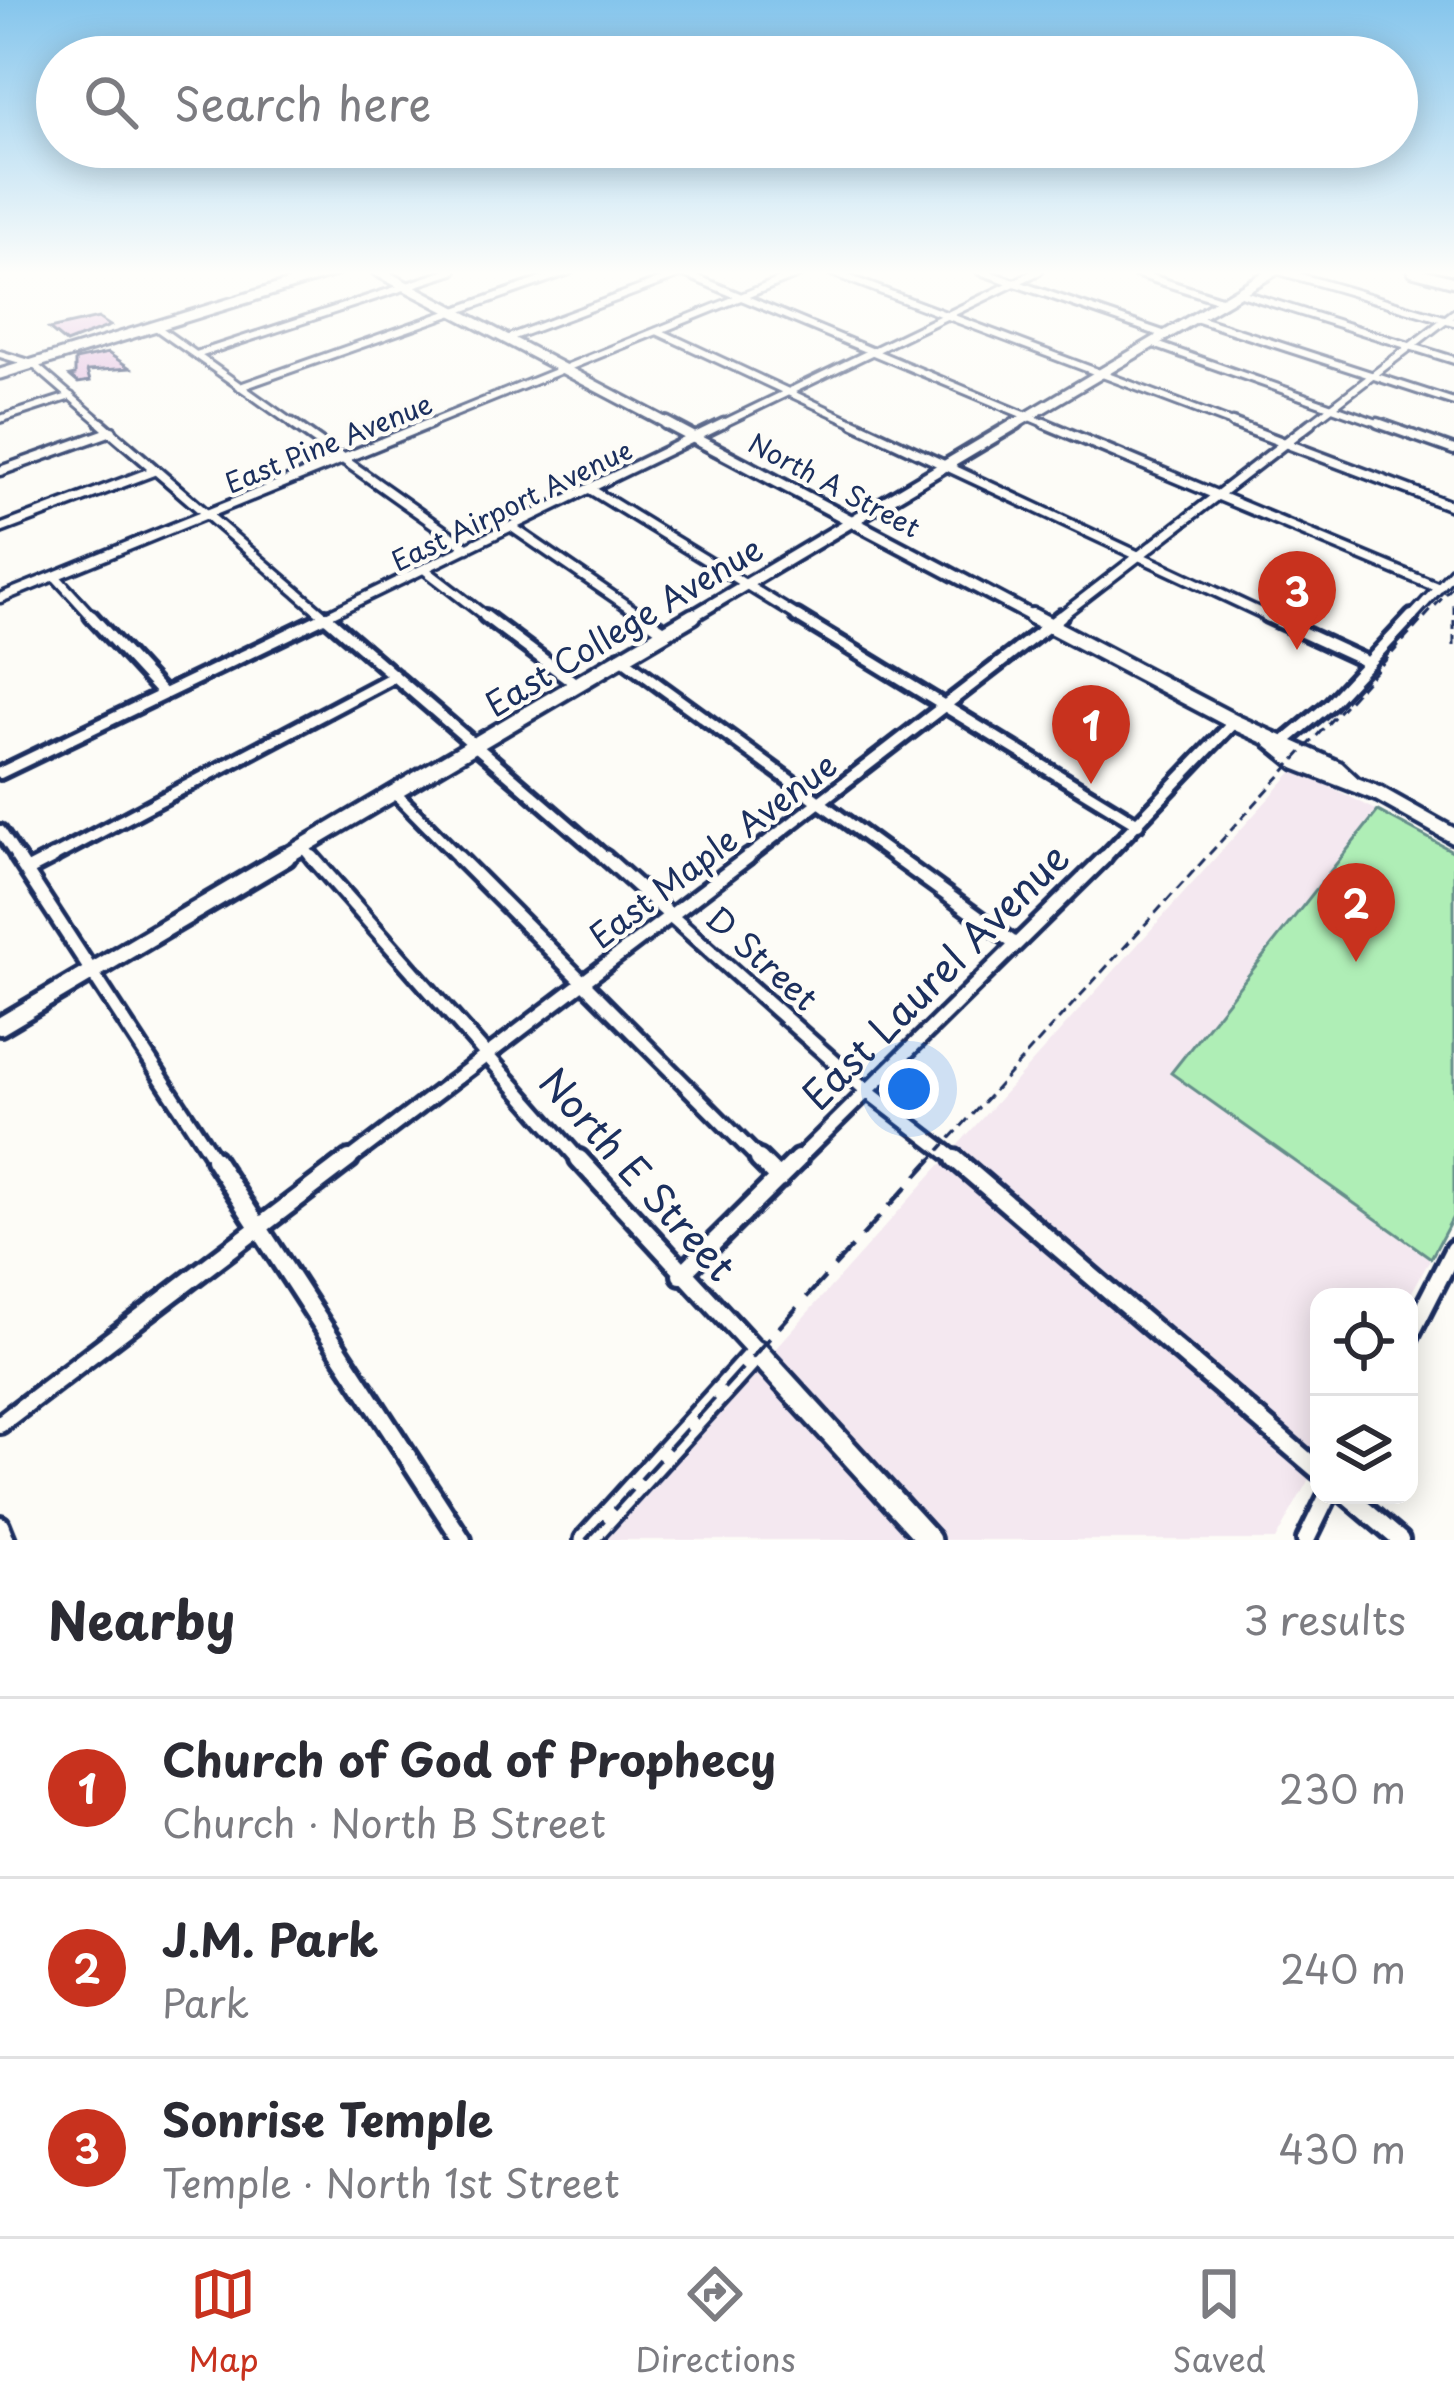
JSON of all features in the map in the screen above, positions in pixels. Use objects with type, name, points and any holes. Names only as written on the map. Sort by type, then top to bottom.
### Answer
[{"type":"street","points":[[0,374],[103,343]]},
{"type":"street","points":[[179,343],[468,548]]},
{"type":"street","points":[[196,355],[233,343]]},
{"type":"street","points":[[241,387],[366,343]]},
{"type":"street","name":"North A Street","points":[[513,343],[1277,741],[1277,750],[1454,836]]},
{"type":"street","name":"East Pine Avenue","points":[[0,598],[629,343]]},
{"type":"street","points":[[682,343],[1369,663]]},
{"type":"street","points":[[850,343],[1438,587]]},
{"type":"street","name":"East Airport Avenue","points":[[0,773],[891,343]]},
{"type":"street","points":[[1021,343],[1454,507]]},
{"type":"street","points":[[1271,343],[1454,402]]},
{"type":"street","points":[[1400,343],[1454,360]]},
{"type":"street","name":"East Maple Avenue","points":[[0,1424],[672,915],[1415,343]]},
{"type":"street","points":[[1151,344],[1454,450]]},
{"type":"street","name":"East College Avenue","points":[[0,1026],[1151,344]]},
{"type":"street","name":"D Street","points":[[0,354],[33,364],[71,396],[672,915],[868,1092],[942,1148],[1310,1463]]},
{"type":"street","points":[[0,419],[71,396]]},
{"type":"street","points":[[0,471],[112,431]]},
{"type":"street","points":[[0,529],[156,470]]},
{"type":"street","points":[[590,489],[1138,824]]},
{"type":"street","points":[[512,527],[664,631]]},
{"type":"street","points":[[424,569],[576,684]]},
{"type":"street","points":[[1277,741],[1323,711],[1454,571]]},
{"type":"street","points":[[56,576],[163,694]]},
{"type":"street","points":[[620,657],[1015,944]]},
{"type":"street","points":[[26,871],[395,676]]},
{"type":"street","name":"East Laurel Avenue","points":[[681,1276],[1138,824],[1234,722]]},
{"type":"street","points":[[394,793],[779,1178]]},
{"type":"street","points":[[0,832],[462,1540]]},
{"type":"street","name":"North E Street","points":[[303,848],[681,1276],[758,1352],[929,1540]]},
{"type":"street","points":[[1418,1320],[1454,1251]]},
{"type":"street","points":[[586,1540],[758,1352]]},
{"type":"street","points":[[1306,1540],[1324,1504]]},
{"type":"street","points":[[1358,1504],[1400,1540]]},
{"type":"street","points":[[0,1525],[6,1540]]},
{"type":"shaded area","points":[[1295,769],[1378,811],[1172,1073],[1431,1258],[1414,1288],[1310,1288],[1310,1477],[1275,1540],[604,1540]]},
{"type":"green space","points":[[1378,811],[1454,852],[1454,1215],[1431,1258],[1171,1073]]},
{"type":"building","points":[[108,353],[130,368],[87,371],[90,381],[78,383],[70,376],[75,375],[75,360]]},
{"type":"railway","points":[[929,1162],[1454,585]]},
{"type":"railway","points":[[1454,604],[1454,647]]},
{"type":"railway","points":[[586,1540],[932,1159]]},
{"type":"place","name":"Sonrise Temple","points":[[1297,650]]},
{"type":"place","name":"Church of God of Prophecy","points":[[1091,784]]},
{"type":"place","name":"J.M. Park","points":[[1356,962]]}]
